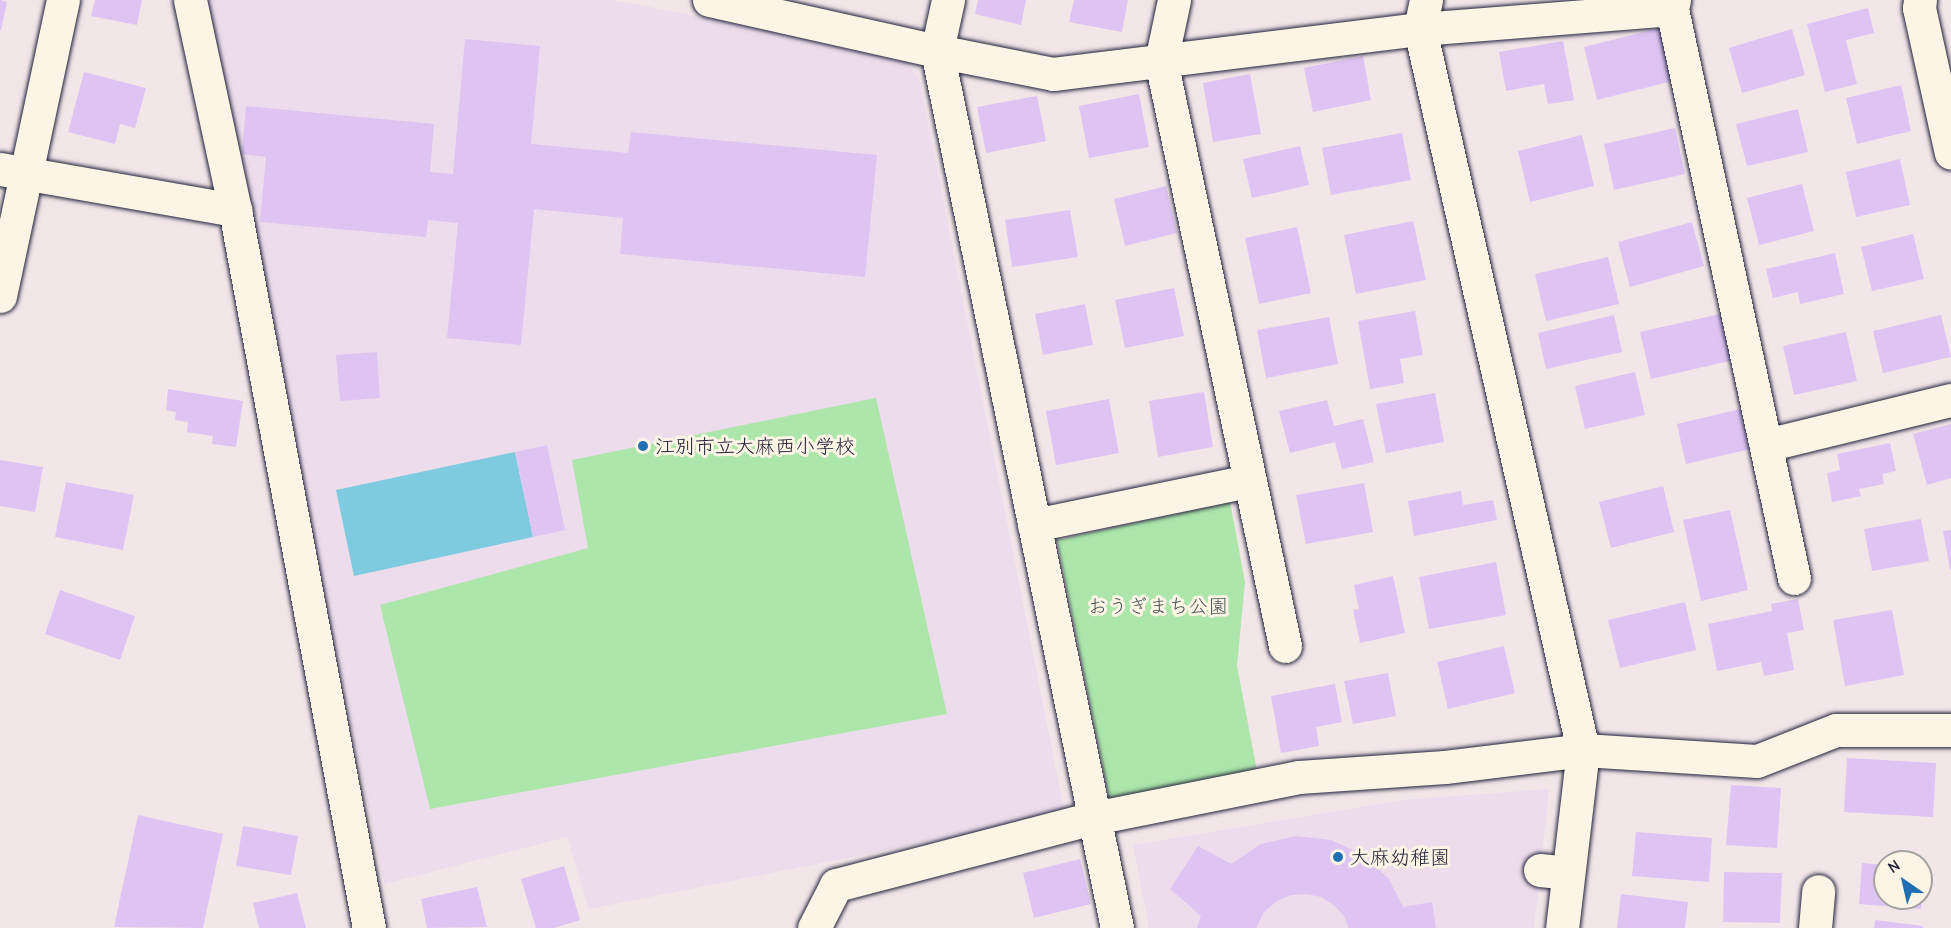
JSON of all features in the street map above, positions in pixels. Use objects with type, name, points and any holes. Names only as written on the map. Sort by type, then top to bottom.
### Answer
[{"type":"street","points":[[0,296],[13,172],[63,0]]},
{"type":"street","points":[[190,0],[235,210],[369,928]]},
{"type":"street","points":[[709,0],[937,51],[1053,74],[1161,61],[1423,14],[1673,4],[1794,578]]},
{"type":"street","points":[[948,0],[937,51],[1117,928]]},
{"type":"street","points":[[1174,0],[1161,61],[1285,646]]},
{"type":"street","points":[[1920,0],[1919,8],[1951,153]]},
{"type":"street","points":[[1423,14],[1583,750],[1554,871],[1562,928]]},
{"type":"street","points":[[13,172],[235,210]]},
{"type":"street","points":[[1766,445],[1951,400]]},
{"type":"street","points":[[1034,525],[1249,481]]},
{"type":"street","points":[[814,928],[836,885],[1094,818],[1299,777],[1445,767],[1583,750],[1757,760],[1836,730],[1951,730]]},
{"type":"street","points":[[1815,928],[1818,891]]},
{"type":"shaded area","name":"江別市立大麻西小学校","points":[[201,0],[613,0],[901,55],[919,78],[1065,815],[589,909],[567,837],[384,884]]},
{"type":"shaded area","name":"大麻幼稚園","points":[[1549,789],[1534,928],[1149,928],[1133,845],[1402,800]]},
{"type":"green space","points":[[876,398],[947,714],[430,809],[380,605],[588,548],[572,460]]},
{"type":"green space","name":"おうぎまち公園","points":[[1230,502],[1245,582],[1237,666],[1258,776],[1111,807],[1057,540]]},
{"type":"water","points":[[515,452],[533,537],[354,576],[336,490]]},
{"type":"building","points":[[0,0],[7,2],[1,30],[0,30]]},
{"type":"building","points":[[95,0],[142,0],[137,25],[91,16]]},
{"type":"building","points":[[978,0],[1026,0],[1021,25],[975,14]]},
{"type":"building","points":[[1074,0],[1128,0],[1122,32],[1069,22]]},
{"type":"building","points":[[1868,8],[1874,33],[1846,40],[1857,84],[1825,92],[1807,24]]},
{"type":"building","points":[[1660,28],[1673,81],[1597,100],[1584,47]]},
{"type":"building","points":[[1792,29],[1805,75],[1742,93],[1729,48]]},
{"type":"building","points":[[465,39],[540,46],[531,144],[628,153],[631,132],[877,155],[865,277],[620,254],[623,218],[534,209],[521,345],[447,338],[458,223],[428,220],[426,237],[260,222],[266,157],[242,154],[246,106],[434,124],[430,172],[453,174]]},
{"type":"building","points":[[1563,41],[1574,100],[1548,104],[1544,84],[1506,91],[1499,52]]},
{"type":"building","points":[[1363,56],[1371,100],[1313,112],[1304,68]]},
{"type":"building","points":[[84,72],[146,88],[135,128],[120,124],[115,144],[68,132]]},
{"type":"building","points":[[1250,74],[1261,134],[1213,142],[1203,83]]},
{"type":"building","points":[[1901,85],[1911,131],[1857,144],[1846,98]]},
{"type":"building","points":[[1139,94],[1149,147],[1089,158],[1079,106]]},
{"type":"building","points":[[1037,96],[1046,141],[986,153],[977,107]]},
{"type":"building","points":[[1798,109],[1808,152],[1747,166],[1736,124]]},
{"type":"building","points":[[1675,128],[1685,174],[1614,190],[1604,144]]},
{"type":"building","points":[[1402,133],[1411,180],[1331,195],[1322,148]]},
{"type":"building","points":[[1582,135],[1594,186],[1530,202],[1518,151]]},
{"type":"building","points":[[1300,146],[1309,185],[1252,198],[1243,159]]},
{"type":"building","points":[[1900,159],[1910,205],[1856,217],[1846,172]]},
{"type":"building","points":[[1802,184],[1814,231],[1759,245],[1747,198]]},
{"type":"building","points":[[1166,186],[1177,233],[1125,246],[1114,199]]},
{"type":"building","points":[[1070,210],[1078,257],[1012,267],[1005,220]]},
{"type":"building","points":[[1413,221],[1426,280],[1356,294],[1344,235]]},
{"type":"building","points":[[1692,222],[1704,266],[1630,287],[1618,242]]},
{"type":"building","points":[[1297,227],[1311,293],[1259,304],[1245,238]]},
{"type":"building","points":[[1913,234],[1924,279],[1872,291],[1861,247]]},
{"type":"building","points":[[1835,253],[1844,294],[1800,304],[1798,292],[1773,298],[1766,269]]},
{"type":"building","points":[[1608,257],[1619,304],[1546,321],[1535,274]]},
{"type":"building","points":[[1174,288],[1184,336],[1125,348],[1115,300]]},
{"type":"building","points":[[1085,304],[1093,345],[1043,355],[1035,314]]},
{"type":"building","points":[[1415,311],[1423,355],[1400,359],[1404,383],[1370,389],[1358,321]]},
{"type":"building","points":[[1724,313],[1734,360],[1651,379],[1640,332]]},
{"type":"building","points":[[1614,315],[1622,352],[1546,369],[1538,333]]},
{"type":"building","points":[[1941,315],[1951,357],[1883,373],[1873,331]]},
{"type":"building","points":[[1329,317],[1338,364],[1266,378],[1257,330]]},
{"type":"building","points":[[1846,332],[1857,381],[1794,395],[1783,346]]},
{"type":"building","points":[[377,352],[380,398],[340,401],[336,355]]},
{"type":"building","points":[[1635,372],[1645,415],[1585,429],[1575,386]]},
{"type":"building","points":[[168,389],[243,401],[236,447],[212,444],[213,436],[187,432],[188,422],[175,420],[176,412],[166,410]]},
{"type":"building","points":[[1204,392],[1213,447],[1158,457],[1149,401]]},
{"type":"building","points":[[1435,393],[1444,442],[1386,453],[1376,404]]},
{"type":"building","points":[[1109,399],[1119,453],[1056,465],[1046,411]]},
{"type":"building","points":[[1327,400],[1334,426],[1363,419],[1374,462],[1342,469],[1335,442],[1290,453],[1279,411]]},
{"type":"building","points":[[1740,409],[1750,449],[1686,464],[1677,424]]},
{"type":"building","points":[[1951,424],[1951,478],[1927,485],[1913,434]]},
{"type":"building","points":[[1890,443],[1896,471],[1882,474],[1884,484],[1859,489],[1861,496],[1832,502],[1827,473],[1840,470],[1837,454]]},
{"type":"building","points":[[547,445],[565,530],[533,537],[515,452]]},
{"type":"building","points":[[0,460],[43,467],[35,512],[0,506]]},
{"type":"building","points":[[66,482],[134,495],[123,550],[55,537]]},
{"type":"building","points":[[1364,483],[1373,532],[1306,544],[1296,495]]},
{"type":"building","points":[[1663,486],[1674,532],[1611,548],[1599,502]]},
{"type":"building","points":[[1461,491],[1463,505],[1493,500],[1497,520],[1414,536],[1408,501]]},
{"type":"building","points":[[1730,510],[1748,590],[1701,601],[1683,520]]},
{"type":"building","points":[[1921,519],[1929,561],[1872,571],[1864,529]]},
{"type":"building","points":[[1951,530],[1951,570],[1950,570],[1943,531]]},
{"type":"building","points":[[1496,562],[1506,615],[1429,629],[1419,577]]},
{"type":"building","points":[[1393,576],[1405,633],[1360,643],[1353,610],[1359,609],[1354,585]]},
{"type":"building","points":[[60,590],[135,616],[120,660],[45,634]]},
{"type":"building","points":[[1798,599],[1804,630],[1787,633],[1794,670],[1764,676],[1761,662],[1717,671],[1708,624],[1772,611],[1771,604]]},
{"type":"building","points":[[1685,602],[1696,650],[1620,668],[1608,620]]},
{"type":"building","points":[[1892,610],[1904,675],[1845,686],[1833,620]]},
{"type":"building","points":[[1504,646],[1515,693],[1448,709],[1437,662]]},
{"type":"building","points":[[1388,673],[1396,716],[1353,724],[1344,681]]},
{"type":"building","points":[[1335,684],[1342,722],[1316,727],[1319,746],[1281,753],[1271,696]]},
{"type":"building","points":[[1847,758],[1936,763],[1933,817],[1844,812]]},
{"type":"building","points":[[1731,785],[1781,788],[1777,848],[1726,845]]},
{"type":"building","points":[[138,815],[223,834],[203,928],[114,927]]},
{"type":"building","points":[[243,826],[298,836],[291,875],[236,866]]},
{"type":"building","points":[[1636,832],[1712,838],[1709,882],[1632,876]]},
{"type":"building","points":[[1295,836],[1331,840],[1363,855],[1389,879],[1403,907],[1432,902],[1436,928],[1349,928],[1344,916],[1334,905],[1321,897],[1306,894],[1291,895],[1277,901],[1264,912],[1256,928],[1197,928],[1201,916],[1170,889],[1198,846],[1231,864],[1261,844]]},
{"type":"building","points":[[1080,859],[1091,904],[1034,918],[1023,873]]},
{"type":"building","points":[[1862,863],[1873,864],[1873,905],[1859,904]]},
{"type":"building","points":[[564,866],[580,920],[554,928],[536,928],[521,879]]},
{"type":"building","points":[[1724,872],[1782,873],[1780,923],[1723,922]]},
{"type":"building","points":[[477,887],[487,927],[427,928],[421,899]]},
{"type":"building","points":[[297,893],[306,928],[259,928],[253,903]]},
{"type":"building","points":[[1621,894],[1688,902],[1685,928],[1617,928]]},
{"type":"building","points":[[1875,920],[1923,926],[1923,928],[1874,928]]},
{"type":"place","name":"江別市立大麻西小学校","points":[[643,446]]},
{"type":"place","name":"大麻幼稚園","points":[[1338,857]]}]
